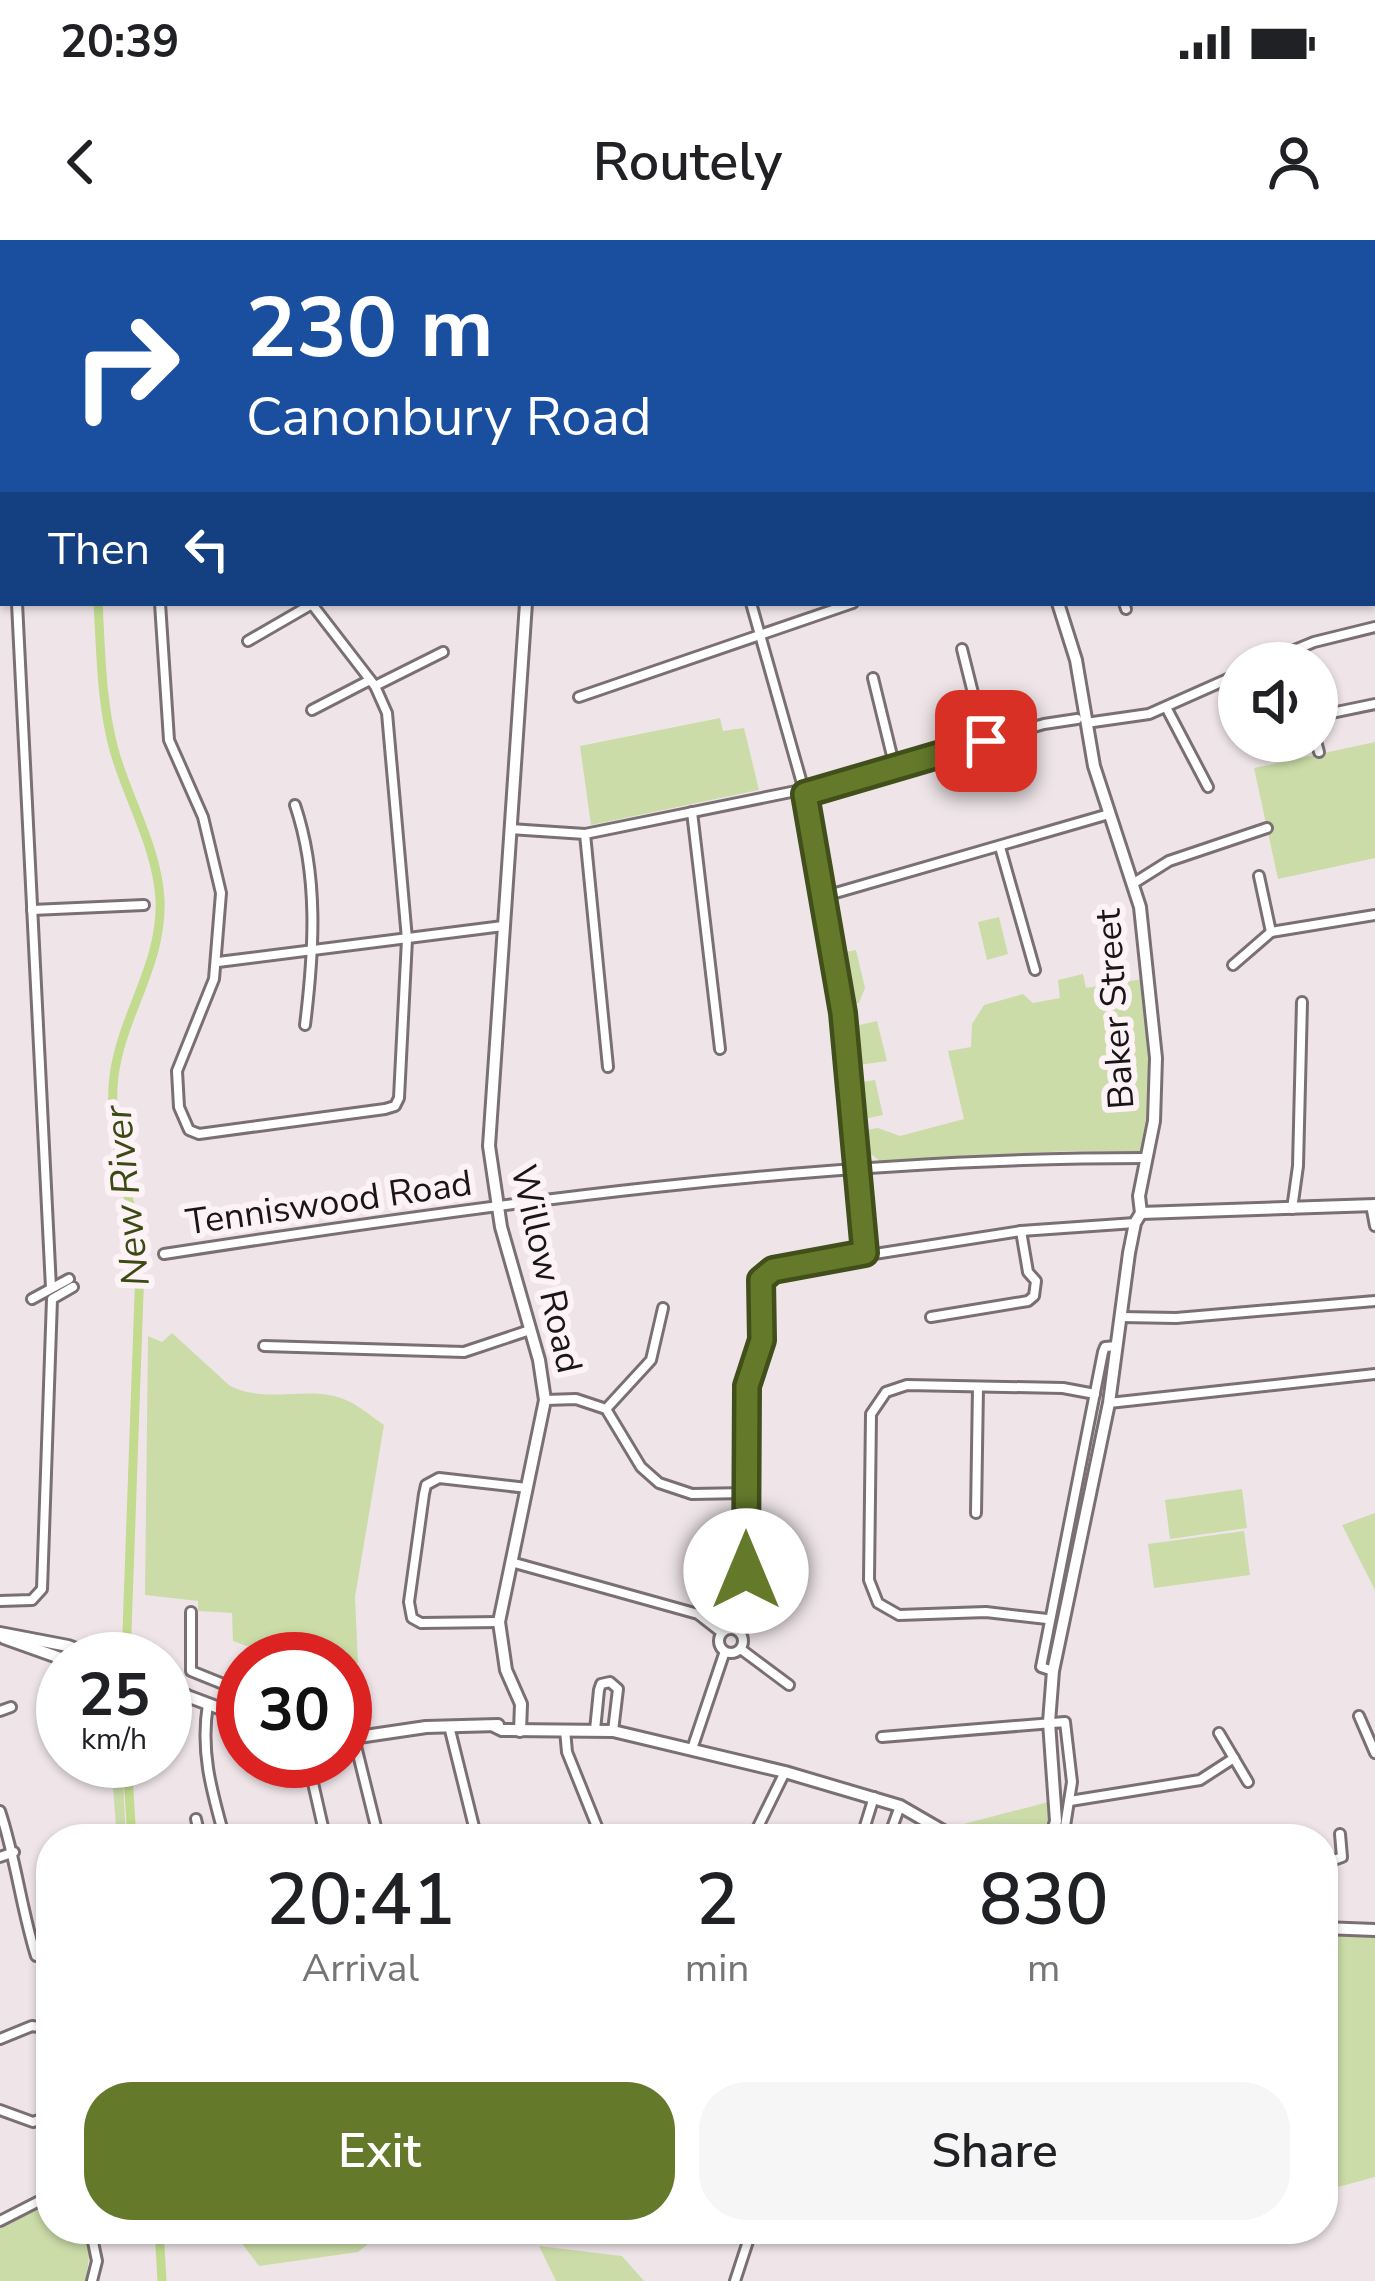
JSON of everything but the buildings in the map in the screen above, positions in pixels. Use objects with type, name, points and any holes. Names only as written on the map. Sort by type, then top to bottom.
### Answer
[{"type":"street","points":[[17,606],[51,1288]]},
{"type":"street","points":[[160,606],[170,740],[203,817],[220,880],[218,962],[177,1071],[179,1106],[189,1130],[199,1134],[385,1109],[395,1106],[399,1098],[406,940],[392,738],[373,683],[314,606]]},
{"type":"street","points":[[248,641],[307,606]]},
{"type":"street","name":"Willow Road","points":[[520,1727],[521,1704],[506,1670],[500,1622],[544,1400],[543,1378],[497,1206],[489,1146],[526,606]]},
{"type":"street","points":[[752,606],[805,794],[825,896],[869,1254]]},
{"type":"street","points":[[579,697],[844,606]]},
{"type":"street","name":"Baker Street","points":[[1053,1824],[1056,1802],[1048,1722],[1053,1672],[1109,1403],[1154,1121],[1156,1058],[1140,907],[1082,721],[1076,660],[1059,606]]},
{"type":"street","points":[[1314,642],[1375,628]]},
{"type":"street","points":[[962,650],[986,741]]},
{"type":"street","points":[[312,710],[443,652]]},
{"type":"street","points":[[873,678],[896,768]]},
{"type":"street","points":[[510,830],[585,834],[796,791],[805,794],[1044,724],[1167,708],[1218,684]]},
{"type":"street","points":[[1338,712],[1375,704]]},
{"type":"street","points":[[1167,708],[1208,787]]},
{"type":"street","points":[[295,805],[307,845],[314,952],[305,1025]]},
{"type":"street","points":[[692,812],[720,1049]]},
{"type":"street","points":[[825,896],[1109,814]]},
{"type":"street","points":[[1134,883],[1177,857],[1267,828]]},
{"type":"street","points":[[585,834],[608,1067]]},
{"type":"street","points":[[1000,847],[1035,970]]},
{"type":"street","points":[[1259,876],[1271,932]]},
{"type":"street","points":[[32,910],[144,905]]},
{"type":"street","points":[[1233,965],[1271,932],[1375,915]]},
{"type":"street","points":[[218,962],[503,926]]},
{"type":"street","points":[[1292,1210],[1298,1166],[1302,1002]]},
{"type":"street","name":"Tenniswood Road","points":[[164,1254],[761,1174],[1148,1157]]},
{"type":"street","points":[[789,1685],[742,1650],[738,1630],[746,1604],[747,1386],[762,1340],[764,1276],[773,1270],[869,1254],[1138,1218],[1373,1205],[1375,1226]]},
{"type":"street","points":[[931,1317],[1028,1301],[1036,1281],[1028,1272],[1021,1231]]},
{"type":"street","points":[[0,1601],[32,1600],[43,1589],[52,1299],[71,1283],[32,1299]]},
{"type":"street","points":[[1121,1317],[1176,1318],[1375,1301]]},
{"type":"street","points":[[606,1409],[651,1360],[663,1308]]},
{"type":"street","points":[[264,1346],[464,1352],[530,1330]]},
{"type":"street","name":"Baker Street","points":[[1053,1672],[1040,1664],[1048,1619],[1105,1347],[1118,1346]]},
{"type":"street","points":[[1109,1403],[1375,1374]]},
{"type":"street","points":[[1048,1619],[986,1612],[899,1615],[883,1609],[870,1589],[871,1414],[876,1402],[907,1385],[1064,1388],[1095,1394]]},
{"type":"street","points":[[976,1513],[978,1387]]},
{"type":"street","points":[[544,1400],[576,1399],[606,1409],[641,1467],[658,1483],[692,1493],[747,1493]]},
{"type":"street","points":[[500,1622],[421,1623],[412,1618],[409,1602],[424,1494],[426,1485],[439,1478],[527,1488]]},
{"type":"street","points":[[509,1562],[698,1614],[721,1632],[724,1654],[693,1746]]},
{"type":"street","points":[[191,1612],[191,1671],[216,1681]]},
{"type":"street","points":[[721,1632],[738,1630]]},
{"type":"street","points":[[0,1634],[36,1648]]},
{"type":"street","points":[[0,1634],[36,1640]]},
{"type":"street","points":[[724,1654],[742,1650]]},
{"type":"street","points":[[595,1730],[599,1690],[601,1684],[610,1682],[618,1689],[613,1731]]},
{"type":"street","points":[[192,1698],[216,1707]]},
{"type":"street","points":[[208,1704],[202,1738],[221,1824]]},
{"type":"street","points":[[0,1712],[11,1707]]},
{"type":"street","points":[[1359,1716],[1375,1754]]},
{"type":"street","points":[[883,1737],[1067,1724],[1066,1824]]},
{"type":"street","points":[[449,1726],[472,1824]]},
{"type":"street","points":[[372,1735],[449,1726],[613,1731],[874,1796],[931,1824]]},
{"type":"street","points":[[563,1729],[567,1752],[596,1824]]},
{"type":"street","points":[[1220,1733],[1248,1782]]},
{"type":"street","points":[[657,1742],[693,1746],[725,1758]]},
{"type":"street","points":[[1070,1801],[1200,1780],[1234,1758]]},
{"type":"street","points":[[759,1824],[785,1772]]},
{"type":"street","points":[[314,1788],[322,1824]]},
{"type":"street","points":[[364,1788],[375,1824]]},
{"type":"street","points":[[866,1824],[874,1796]]},
{"type":"street","points":[[893,1824],[900,1806]]},
{"type":"street","points":[[0,1811],[14,1852],[24,1919],[36,1956]]},
{"type":"street","points":[[196,1819],[197,1824]]},
{"type":"street","points":[[1338,1858],[1342,1857],[1340,1834]]},
{"type":"street","points":[[0,1857],[14,1852]]},
{"type":"street","points":[[1338,1929],[1375,1930]]},
{"type":"street","points":[[0,2038],[36,2027]]},
{"type":"street","points":[[0,2110],[36,2121]]},
{"type":"street","points":[[0,2221],[36,2203]]},
{"type":"street","points":[[92,2281],[97,2260],[94,2244]]},
{"type":"street","points":[[735,2281],[747,2244]]},
{"type":"green space","points":[[720,718],[723,731],[744,728],[759,790],[591,825],[580,746]]},
{"type":"green space","points":[[1375,742],[1375,858],[1278,879],[1254,768],[1282,762],[1338,762],[1338,750]]},
{"type":"green space","points":[[999,917],[1008,954],[987,960],[978,922]]},
{"type":"green space","points":[[856,950],[865,988],[854,1004],[846,952]]},
{"type":"green space","points":[[1083,974],[1086,988],[1143,979],[1148,1087],[1143,1151],[881,1162],[862,1147],[860,1131],[878,1128],[900,1136],[964,1119],[948,1051],[971,1047],[972,1024],[984,1005],[1023,994],[1033,1003],[1060,998],[1058,980]]},
{"type":"green space","points":[[877,1021],[887,1061],[859,1065],[855,1026]]},
{"type":"green space","points":[[875,1080],[883,1115],[859,1120],[857,1083]]},
{"type":"green space","points":[[172,1333],[230,1386],[243,1391],[334,1396],[384,1425],[355,1597],[357,1632],[233,1632],[232,1613],[198,1611],[198,1601],[145,1595],[148,1336],[162,1342]]},
{"type":"green space","points":[[1242,1489],[1247,1528],[1170,1539],[1165,1500]]},
{"type":"green space","points":[[1375,1513],[1375,1590],[1342,1525]]},
{"type":"green space","points":[[1244,1531],[1250,1575],[1154,1588],[1148,1544]]},
{"type":"green space","points":[[113,1788],[123,1788],[125,1824],[116,1824]]},
{"type":"green space","points":[[1052,1801],[1052,1824],[964,1824]]},
{"type":"green space","points":[[1338,1931],[1375,1933],[1375,2177],[1338,2187]]},
{"type":"green space","points":[[36,2210],[36,2244],[86,2244],[90,2249],[86,2281],[0,2281],[0,2228]]},
{"type":"green space","points":[[242,2244],[368,2244],[358,2252],[259,2266]]},
{"type":"green space","points":[[539,2246],[622,2256],[644,2281],[556,2281]]},
{"type":"waterway","name":"New River","points":[[98,606],[110,732],[154,861],[160,899],[155,945],[114,1076],[114,1125],[140,1267],[127,1632]]},
{"type":"waterway","name":"New River","points":[[129,1788],[131,1824]]},
{"type":"waterway","name":"New River","points":[[160,2244],[162,2281]]},
{"type":"route","points":[[746,1571],[747,1386],[764,1329],[761,1280],[773,1270],[865,1253],[843,1013],[805,794],[986,741]]}]
